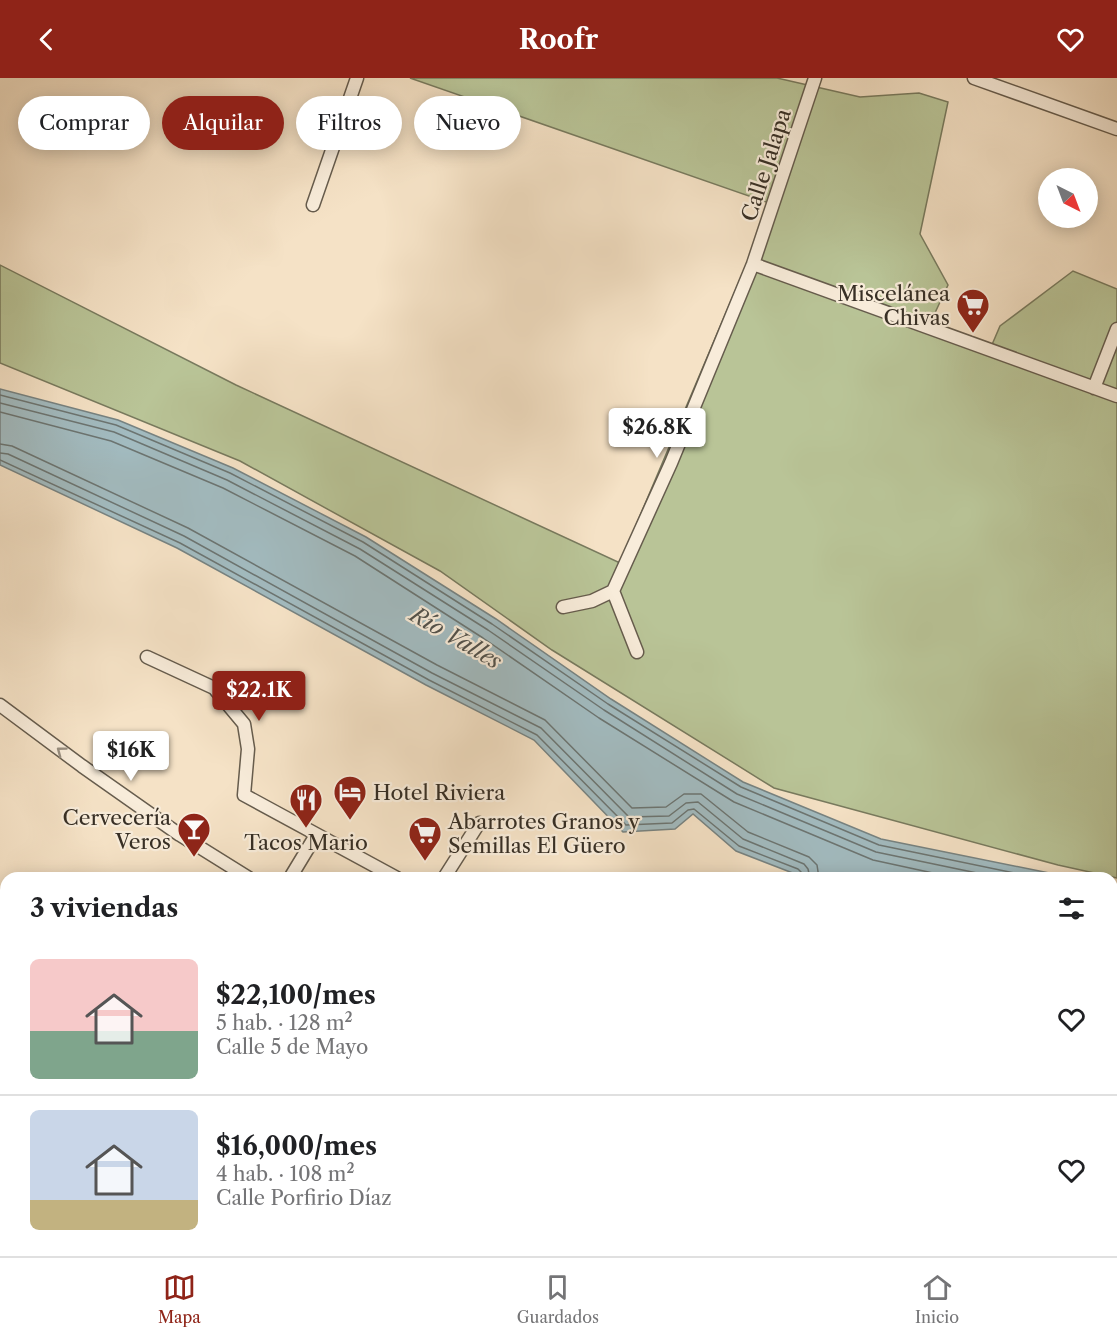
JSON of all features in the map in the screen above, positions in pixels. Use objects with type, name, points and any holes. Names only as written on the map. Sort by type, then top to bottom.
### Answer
[{"type":"street","points":[[313,206],[357,78]]},
{"type":"street","name":"Calle Jalapa","points":[[614,591],[671,463],[753,264],[815,78]]},
{"type":"street","points":[[974,78],[1117,129]]},
{"type":"street","points":[[753,264],[1117,396]]},
{"type":"street","points":[[1094,388],[1117,329]]},
{"type":"street","points":[[563,607],[592,601],[614,591],[637,652]]},
{"type":"street","points":[[147,657],[214,688],[244,724],[248,749],[244,795],[386,872]]},
{"type":"street","points":[[0,705],[180,835],[239,872]]},
{"type":"street","points":[[448,872],[479,823]]},
{"type":"street","points":[[294,872],[316,835]]},
{"type":"green space","points":[[410,78],[777,78],[860,97],[919,93],[948,102],[920,234],[948,285],[926,332],[988,354],[1000,326],[1073,271],[1117,289],[1117,872],[1090,872],[1058,865],[774,788],[552,650],[440,571],[240,461],[0,363],[0,265],[236,385],[620,563],[772,204],[521,117],[521,96],[462,96]]},
{"type":"water","name":"Río Valles","points":[[0,389],[118,420],[233,468],[366,537],[496,619],[611,699],[743,782],[881,839],[1044,872],[790,872],[736,851],[693,814],[675,829],[623,832],[534,740],[426,685],[177,548],[0,465]]},
{"type":"place","name":"Miscelánea Chivas","points":[[973,334]]},
{"type":"place","name":"Hotel Riviera","points":[[350,821]]},
{"type":"place","name":"Tacos Mario","points":[[306,829]]},
{"type":"place","name":"Cervecería Veros","points":[[194,858]]},
{"type":"place","name":"Abarrotes Granos y Semillas El Güero","points":[[425,862]]}]
